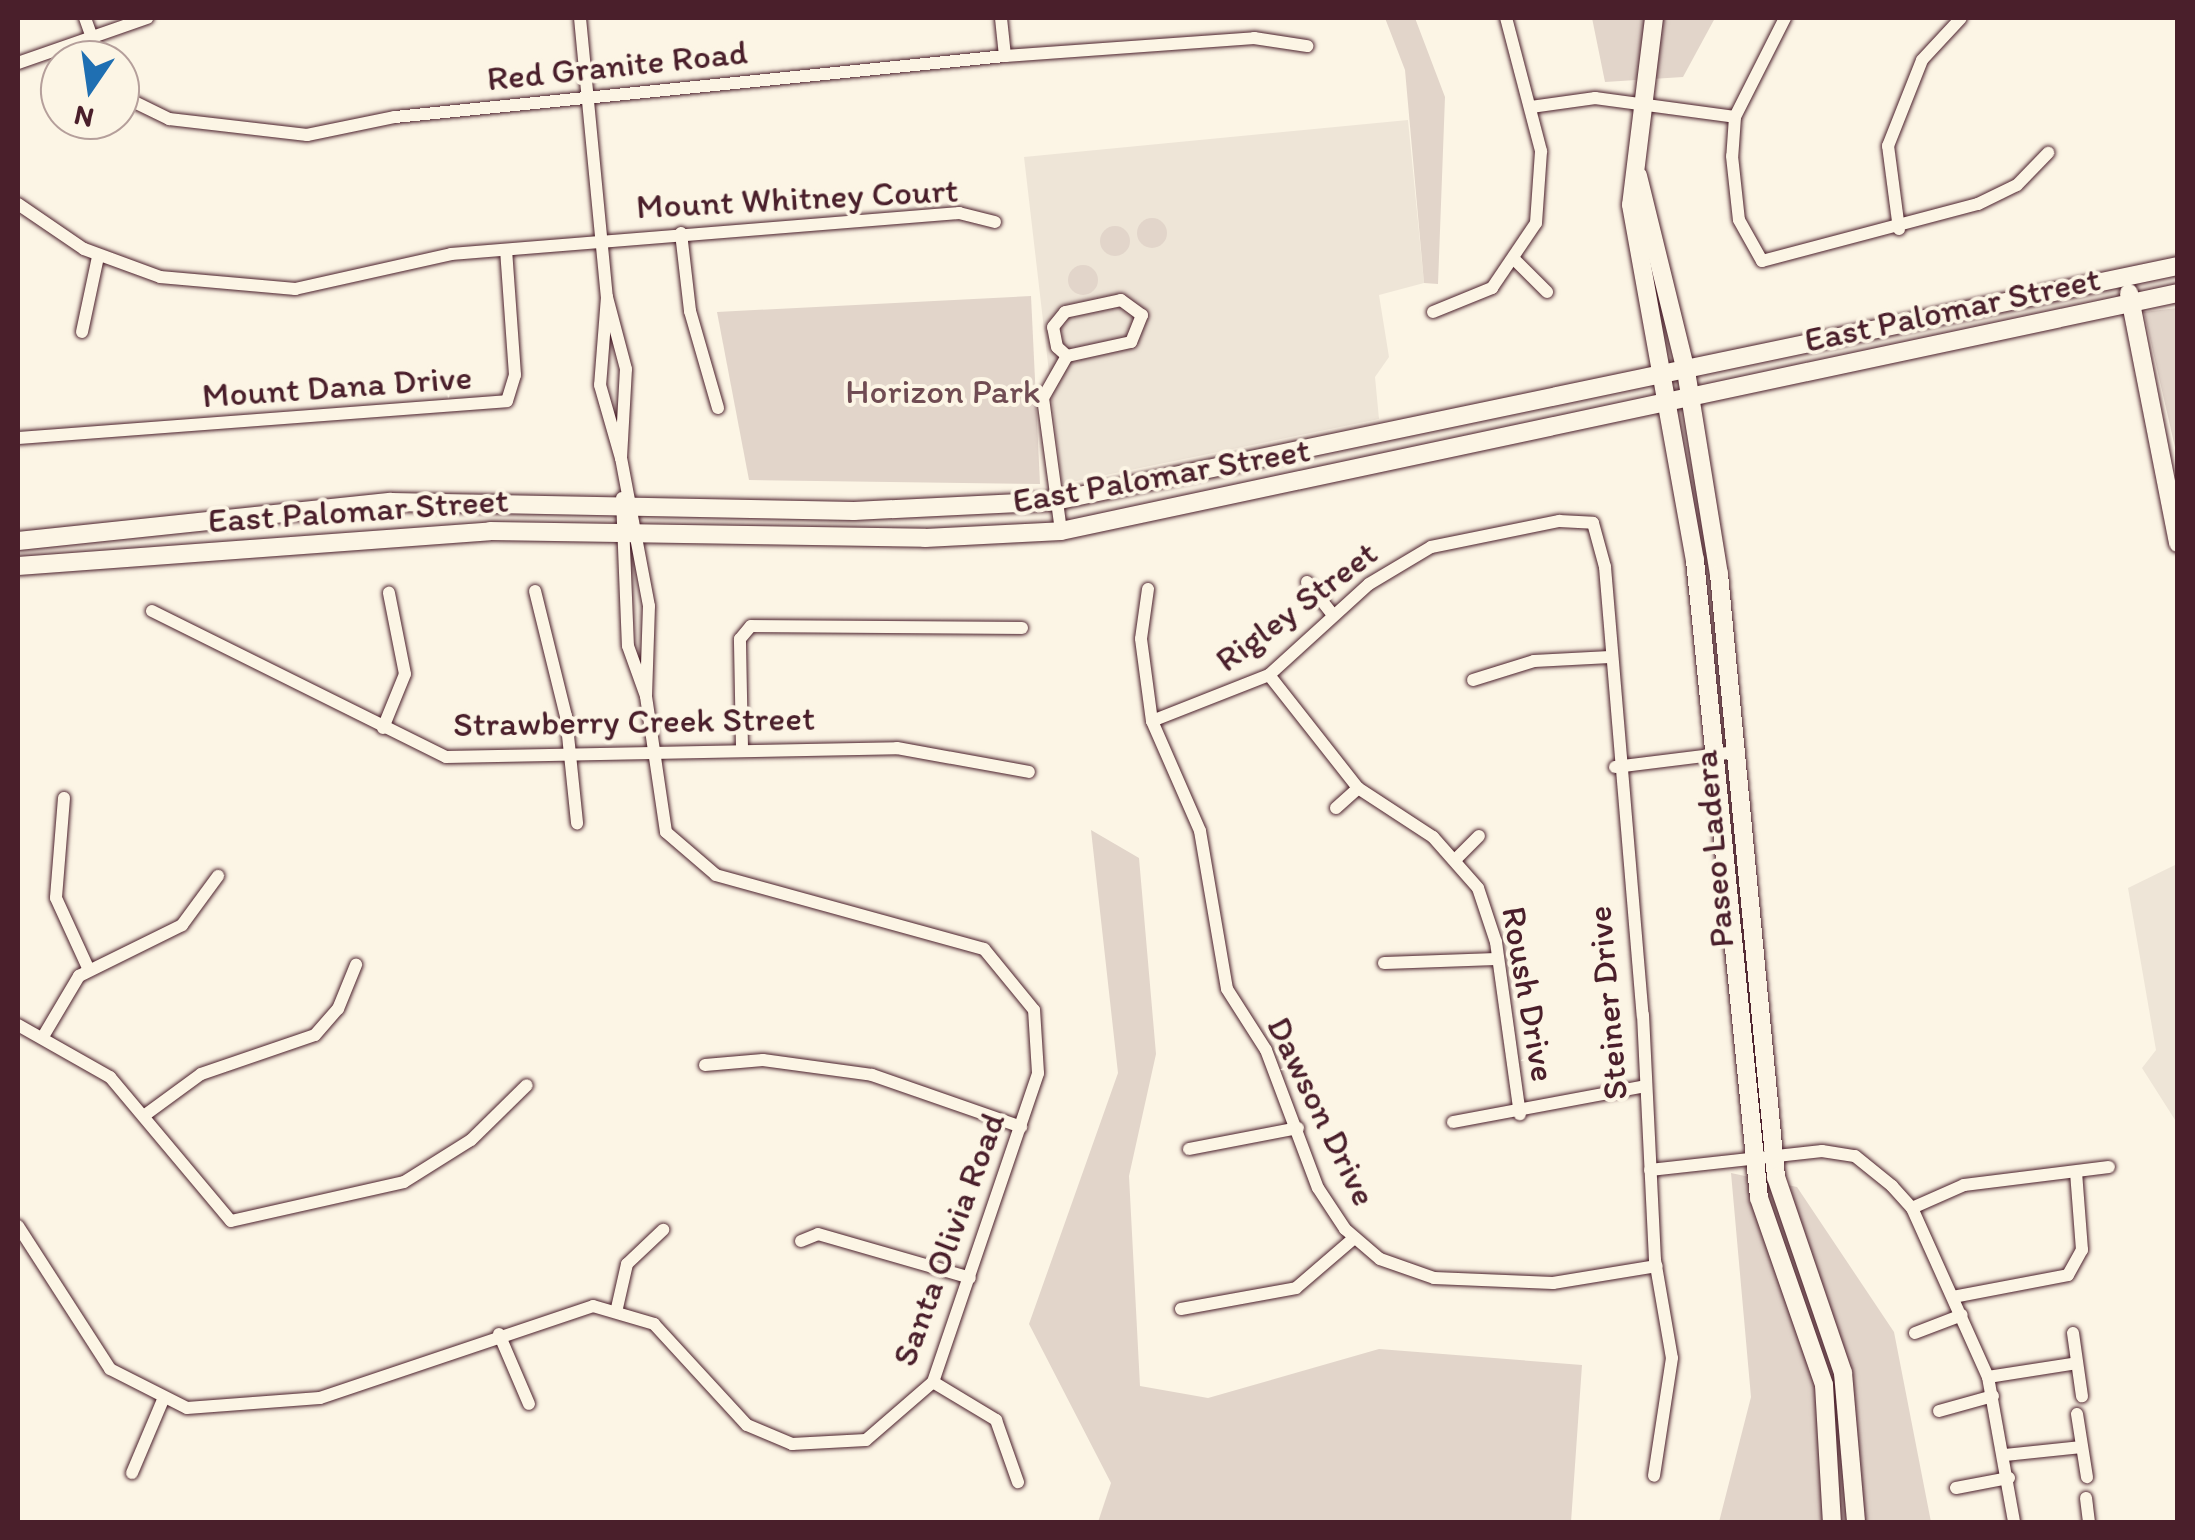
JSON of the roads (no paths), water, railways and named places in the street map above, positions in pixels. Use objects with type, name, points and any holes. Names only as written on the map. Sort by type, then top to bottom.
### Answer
[{"type":"main road","name":"Paseo Ladera","points":[[1654,18],[1640,102],[1631,204],[1666,375],[1763,1153],[1842,1373],[1856,1522]]},
{"type":"main road","name":"Paseo Ladera","points":[[1636,166],[1686,371],[1736,752],[1763,1153],[1759,1198],[1824,1385],[1832,1522]]},
{"type":"main road","name":"East Palomar Street","points":[[18,540],[391,502],[627,503],[854,511],[1054,501],[2178,266]]},
{"type":"main road","points":[[2126,277],[2178,543]]},
{"type":"main road","name":"East Palomar Street","points":[[18,566],[490,530],[629,530],[833,538],[1061,532],[2178,293]]},
{"type":"street","points":[[85,18],[93,40]]},
{"type":"street","points":[[18,63],[147,18]]},
{"type":"street","name":"Santa Olivia Road","points":[[580,18],[607,297],[600,386],[621,458],[627,503],[628,646],[646,696]]},
{"type":"street","points":[[1001,18],[1005,56]]},
{"type":"street","points":[[1433,312],[1492,288],[1516,261],[1543,186],[1531,107],[1506,18]]},
{"type":"street","points":[[1785,18],[1735,117],[1739,220],[1750,253],[1762,261],[1899,229],[2003,194],[2048,153]]},
{"type":"street","points":[[1899,229],[1888,146],[1919,66],[1961,18]]},
{"type":"street","name":"Red Granite Road","points":[[140,105],[168,119],[307,135],[588,98],[1005,56],[1254,38],[1307,46]]},
{"type":"street","points":[[1531,107],[1640,102],[1735,117]]},
{"type":"street","name":"Mount Whitney Court","points":[[18,204],[98,256],[160,277],[322,290],[451,254],[959,213],[994,222]]},
{"type":"street","points":[[681,233],[690,311],[718,408]]},
{"type":"street","name":"Mount Dana Drive","points":[[18,438],[507,401],[516,375],[506,250]]},
{"type":"street","points":[[82,332],[98,256]]},
{"type":"street","points":[[1516,261],[1548,292]]},
{"type":"street","name":"Santa Olivia Road","points":[[607,297],[626,369],[621,458]]},
{"type":"street","points":[[1061,532],[1043,398],[1067,356],[1130,342],[1142,328],[1138,309],[1115,300],[1064,312],[1054,335],[1067,356]]},
{"type":"street","name":"Rigley Street","points":[[1152,721],[1269,674],[1333,614],[1431,547],[1559,520],[1593,524]]},
{"type":"street","name":"Steiner Drive","points":[[1593,524],[1610,657],[1615,767],[1645,1086],[1657,1266],[1672,1358],[1654,1476]]},
{"type":"street","name":"Santa Olivia Road","points":[[18,1226],[100,1358],[162,1402],[213,1410],[320,1398],[569,1309],[617,1308],[664,1332],[747,1424],[792,1444],[866,1440],[933,1382],[1021,1127],[1040,1035],[1007,966],[932,930],[705,869],[666,832],[650,747],[646,696],[652,631],[629,530]]},
{"type":"street","points":[[1307,582],[1333,614]]},
{"type":"street","name":"Dawson Drive","points":[[1148,588],[1142,639],[1152,721],[1200,831],[1226,989],[1266,1050],[1318,1188],[1353,1239],[1410,1272],[1486,1284],[1657,1266]]},
{"type":"street","points":[[535,590],[571,752],[577,823]]},
{"type":"street","points":[[382,728],[405,674],[390,593]]},
{"type":"street","name":"Strawberry Creek Street","points":[[152,611],[382,728],[456,759],[650,747],[916,749],[1029,772]]},
{"type":"street","points":[[742,747],[740,639],[752,626],[1022,628]]},
{"type":"street","points":[[1472,680],[1534,661],[1610,657]]},
{"type":"street","name":"Roush Drive","points":[[1269,674],[1358,788],[1458,858],[1478,888],[1497,959],[1520,1114]]},
{"type":"street","points":[[1615,767],[1736,752]]},
{"type":"street","points":[[1336,808],[1358,788]]},
{"type":"street","points":[[64,798],[56,898],[88,968]]},
{"type":"street","points":[[1458,858],[1479,836]]},
{"type":"street","points":[[44,1035],[63,993],[88,968],[182,925],[218,876]]},
{"type":"street","points":[[1384,964],[1497,959]]},
{"type":"street","points":[[145,1115],[201,1074],[315,1035],[356,965]]},
{"type":"street","points":[[18,1025],[44,1035],[96,1066],[145,1115],[214,1203],[245,1220],[404,1182],[471,1140],[527,1085]]},
{"type":"street","points":[[705,1065],[763,1060],[872,1075],[1021,1127]]},
{"type":"street","points":[[1452,1122],[1520,1114],[1645,1086]]},
{"type":"street","points":[[1189,1149],[1298,1128]]},
{"type":"street","points":[[1650,1170],[1763,1153],[1856,1156],[1912,1208],[1988,1376],[2006,1455],[2014,1522]]},
{"type":"street","points":[[1912,1208],[1964,1185],[2110,1167]]},
{"type":"street","points":[[1953,1298],[2068,1275],[2082,1250],[2076,1172]]},
{"type":"street","points":[[617,1308],[627,1264],[663,1230]]},
{"type":"street","points":[[801,1241],[818,1234],[970,1278]]},
{"type":"street","points":[[1180,1308],[1296,1288],[1353,1239]]},
{"type":"street","points":[[1915,1332],[1962,1315]]},
{"type":"street","points":[[2073,1333],[2082,1396]]},
{"type":"street","points":[[499,1334],[529,1404]]},
{"type":"street","points":[[1988,1376],[2077,1363]]},
{"type":"street","points":[[933,1382],[996,1420],[1018,1482]]},
{"type":"street","points":[[1939,1410],[1992,1396]]},
{"type":"street","points":[[132,1473],[162,1402]]},
{"type":"street","points":[[2077,1414],[2086,1476]]},
{"type":"street","points":[[2006,1455],[2082,1446]]},
{"type":"street","points":[[1956,1488],[2009,1478]]},
{"type":"street","points":[[2086,1498],[2089,1522]]},
{"type":"park label","name":"Horizon Park","points":[[943,391]]}]
